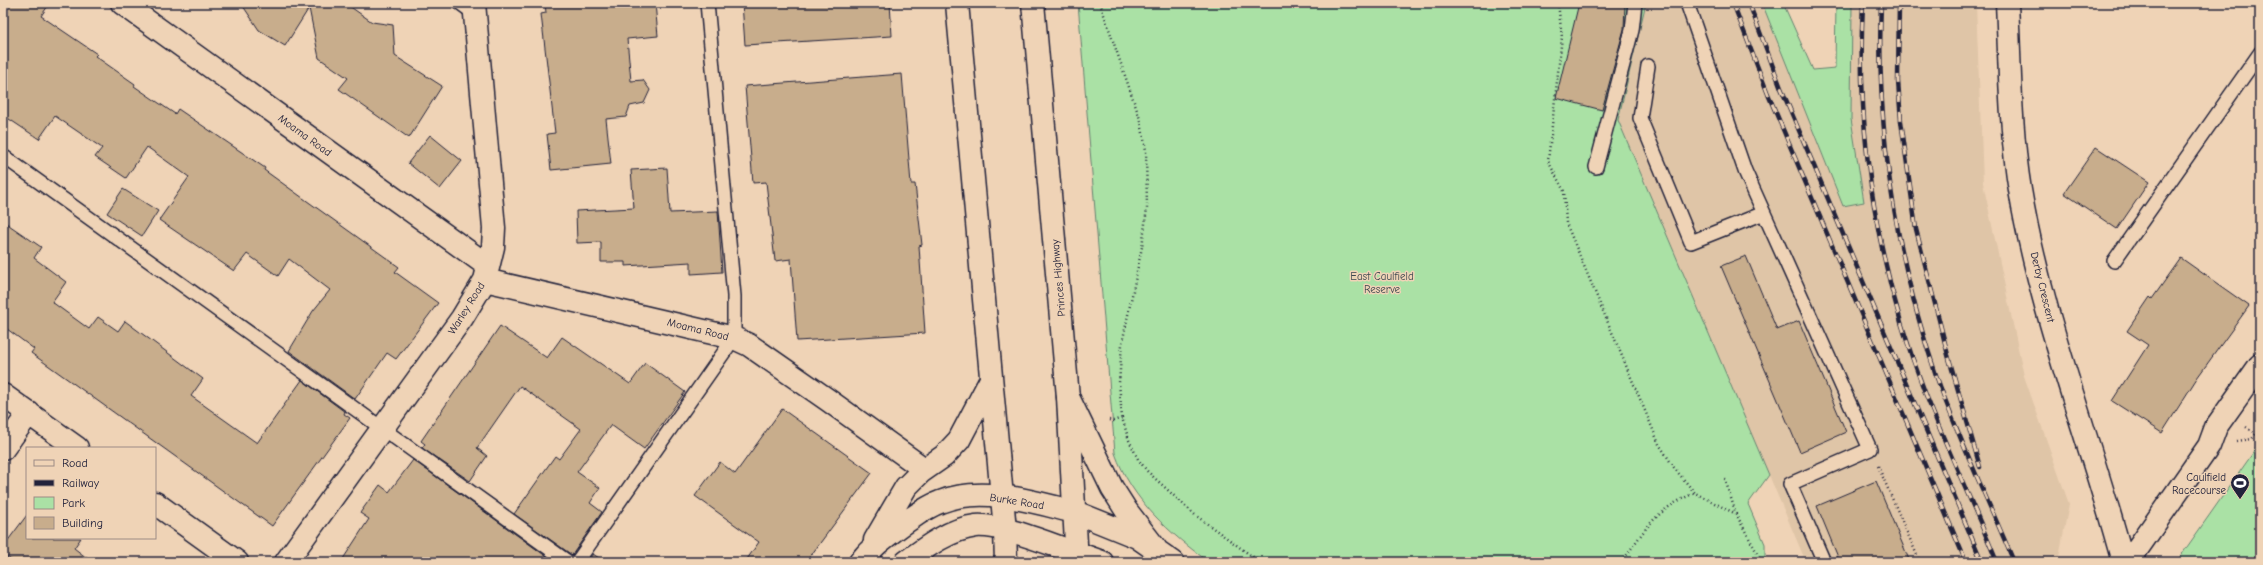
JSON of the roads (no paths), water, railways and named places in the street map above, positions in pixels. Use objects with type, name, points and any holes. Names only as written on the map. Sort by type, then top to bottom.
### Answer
[{"type":"main road","name":"Moama Road","points":[[122,3],[486,273],[734,338],[749,345],[924,469]]},
{"type":"main road","points":[[957,3],[990,381],[1005,530],[1006,562]]},
{"type":"main road","name":"Princes Highway","points":[[1033,3],[1068,397],[1077,558]]},
{"type":"main road","name":"Derby Crescent","points":[[2007,3],[2011,87],[2020,189],[2041,287],[2122,562]]},
{"type":"main road","name":"Warley Road","points":[[286,562],[462,318],[486,273],[493,247],[493,210],[470,7]]},
{"type":"main road","points":[[2128,562],[2209,446],[2216,427],[2260,365]]},
{"type":"main road","points":[[866,554],[906,487],[924,469],[944,456],[959,440],[990,381]]},
{"type":"main road","points":[[3,395],[76,447]]},
{"type":"main road","points":[[1068,397],[1112,488],[1126,510],[1165,555]]},
{"type":"main road","points":[[3,449],[29,413]]},
{"type":"main road","name":"Burke Road","points":[[866,554],[925,508],[941,501],[963,496],[1001,496],[1031,501],[1075,512],[1128,533],[1165,555]]},
{"type":"main road","points":[[156,505],[237,562]]},
{"type":"main road","points":[[906,562],[928,546],[966,528],[983,526],[1005,530],[1077,558],[1102,562]]},
{"type":"lane","points":[[577,562],[734,338],[734,296],[707,3]]},
{"type":"lane","points":[[1596,167],[1632,30],[1635,3]]},
{"type":"lane","points":[[1687,3],[1745,171],[1870,449],[1790,484],[1824,562]]},
{"type":"lane","points":[[2114,261],[2260,53]]},
{"type":"lane","points":[[1648,66],[1640,118],[1691,242],[1764,213]]},
{"type":"lane","points":[[3,156],[568,562]]},
{"type":"railway","points":[[1733,3],[1768,94],[1966,562]]},
{"type":"railway","points":[[1749,3],[1781,88],[1982,562]]},
{"type":"railway","points":[[1863,3],[1863,103],[1867,153],[1883,251],[1894,299],[1926,395],[1997,562]]},
{"type":"railway","points":[[1881,3],[1880,51],[1885,145],[1891,192],[1909,284],[1936,375],[1945,399],[1963,446],[2014,562]]},
{"type":"railway","points":[[1899,3],[1898,81],[1901,121],[1916,229],[1948,355],[1980,467]]},
{"type":"place","name":"Caulfield Racecourse","points":[[2240,500]]},
{"type":"park label","name":"East Caulfield Reserve","points":[[1382,282]]}]
